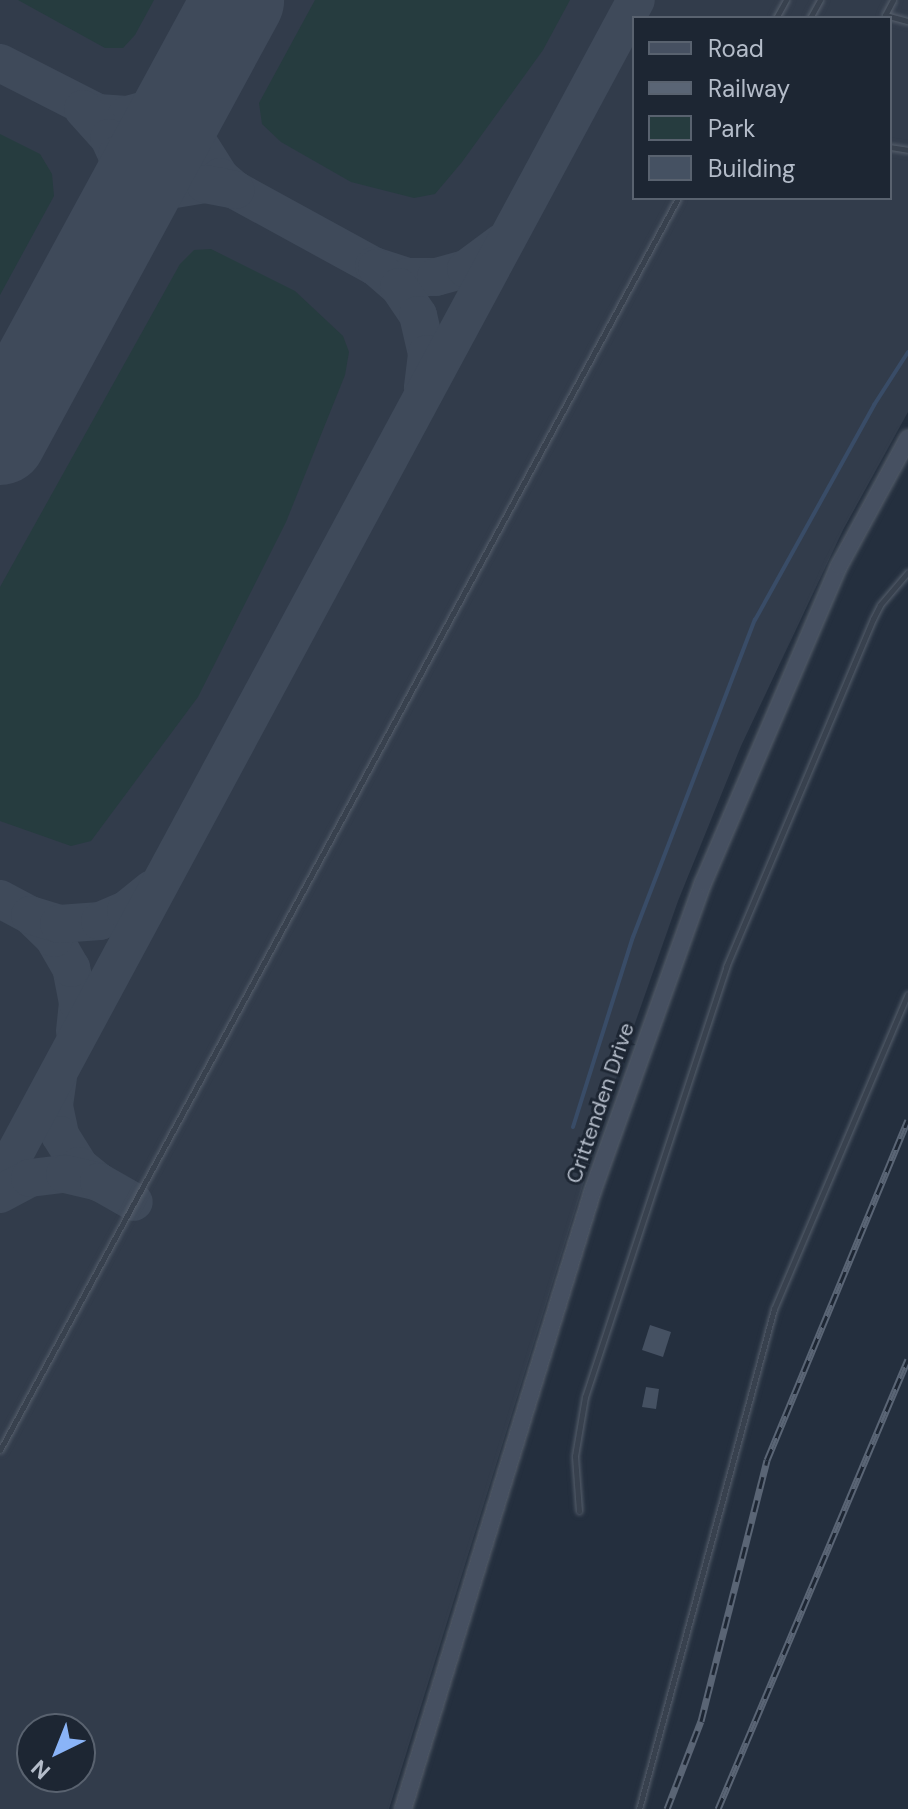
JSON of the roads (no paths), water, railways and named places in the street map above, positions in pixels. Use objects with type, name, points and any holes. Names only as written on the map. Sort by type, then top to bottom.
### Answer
[{"type":"street","name":"Crittenden Drive","points":[[403,1809],[593,1190],[692,912],[815,619],[908,439]]},
{"type":"lane","points":[[889,16],[885,15],[893,0]]},
{"type":"lane","points":[[0,1450],[677,200]]},
{"type":"lane","points":[[579,1511],[575,1456],[585,1397],[716,996],[758,886],[873,619],[908,572]]},
{"type":"lane","points":[[639,1809],[774,1309],[908,994]]},
{"type":"waterway","points":[[573,1127],[633,937],[755,620],[874,405],[908,352]]},
{"type":"railway","points":[[667,1809],[701,1721],[767,1460],[908,1120]]},
{"type":"railway","points":[[718,1809],[908,1359]]}]
